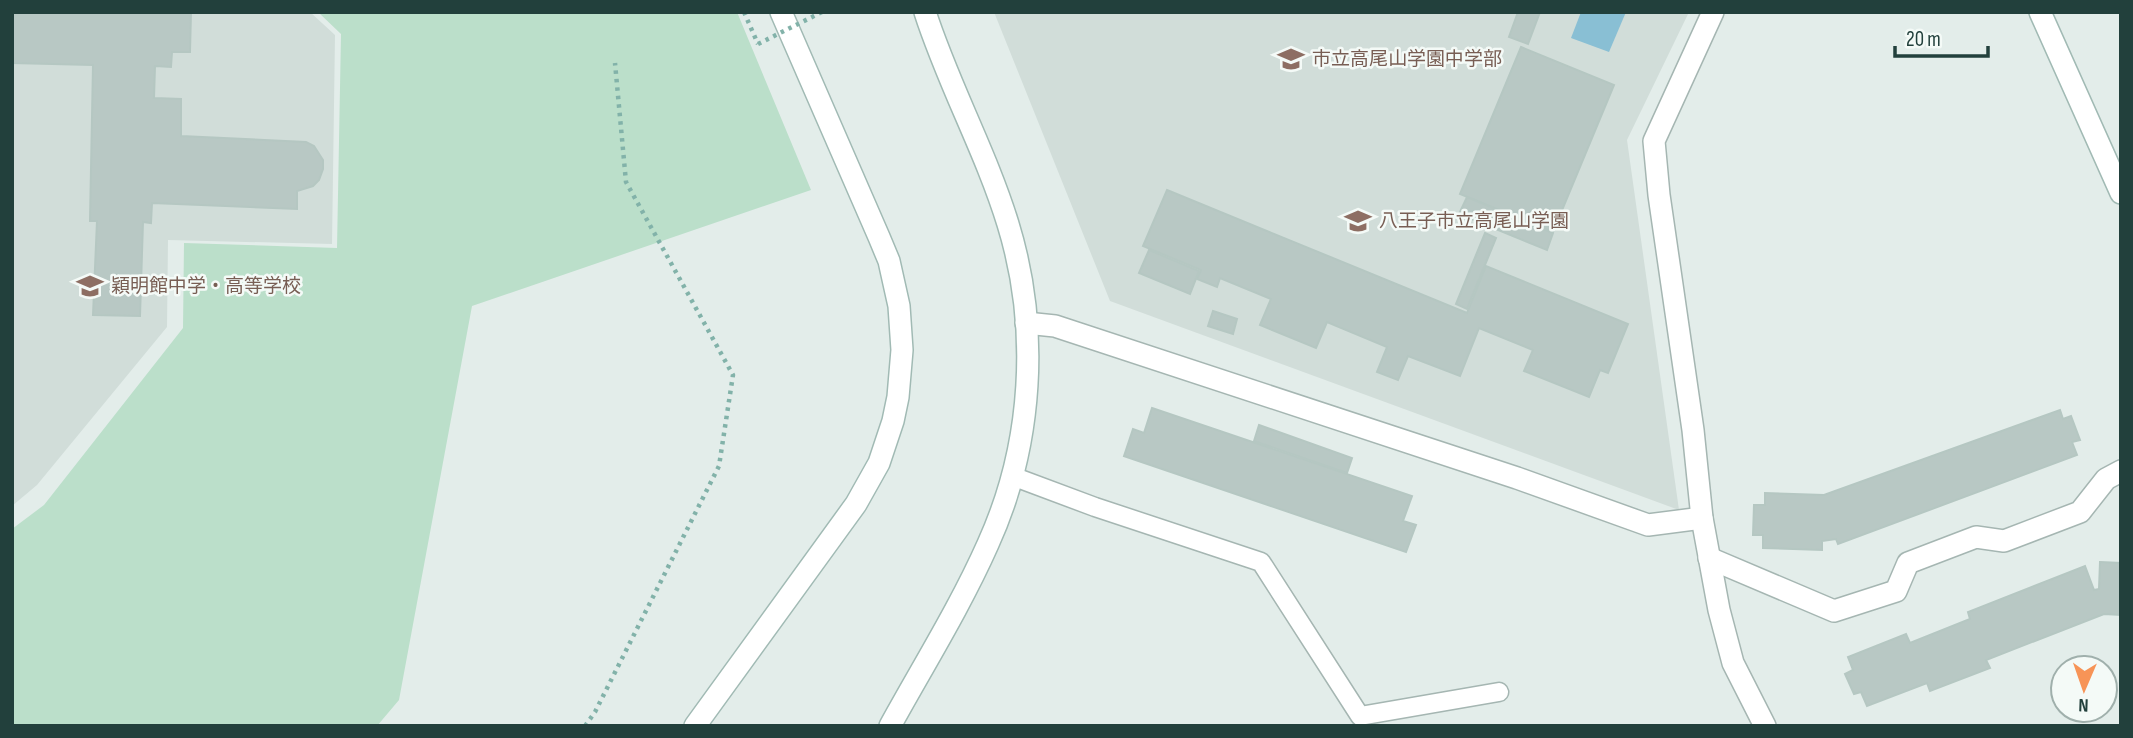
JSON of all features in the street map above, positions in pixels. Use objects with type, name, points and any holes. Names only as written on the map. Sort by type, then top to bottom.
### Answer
[{"type":"street","points":[[695,726],[856,504],[879,463],[887,442],[901,373],[902,327],[889,261],[780,12]]},
{"type":"street","points":[[890,726],[977,568],[1002,510],[1022,430],[1026,393],[1026,323],[1020,275],[1002,206],[925,12]]},
{"type":"street","points":[[1713,12],[1654,141],[1709,558],[1733,663],[1765,726]]},
{"type":"street","points":[[2040,12],[2121,193]]},
{"type":"street","points":[[1026,323],[1055,326],[1517,478],[1648,525],[1702,518]]},
{"type":"street","points":[[1709,558],[1834,611],[1896,591],[1908,563],[1976,537],[2004,541],[2080,512],[2106,479],[2121,471]]},
{"type":"lane","points":[[1012,476],[1261,562],[1360,716],[1499,692]]},
{"type":"path","points":[[744,12],[758,44],[822,12]]},
{"type":"path","points":[[585,726],[595,712],[719,466],[733,374],[626,182],[615,63]]},
{"type":"shaded area","name":"穎明館中学・高等学校","points":[[12,12],[310,12],[335,35],[332,244],[168,240],[167,327],[37,485],[12,506]]},
{"type":"shaded area","name":"八王子市立高尾山学園","points":[[994,12],[1689,12],[1627,140],[1679,510],[1110,301]]},
{"type":"green space","points":[[318,12],[737,12],[811,190],[472,306],[399,700],[377,726],[12,726],[12,529],[44,505],[183,328],[184,243],[337,248],[341,34]]},
{"type":"water","points":[[1581,12],[1626,12],[1609,52],[1571,38]]},
{"type":"building","points":[[12,12],[191,12],[190,52],[172,52],[171,67],[155,66],[154,98],[181,99],[181,136],[306,142],[314,146],[323,160],[319,180],[313,186],[297,191],[297,209],[152,203],[151,223],[143,222],[140,316],[93,315],[97,221],[90,221],[93,65],[12,63]]},
{"type":"building","points":[[1518,12],[1540,12],[1528,44],[1509,37]]},
{"type":"building","points":[[1521,47],[1614,85],[1553,232],[1460,194]]},
{"type":"building","points":[[1167,190],[1467,313],[1486,266],[1628,324],[1608,373],[1600,370],[1589,397],[1524,371],[1533,350],[1479,328],[1460,376],[1408,356],[1398,380],[1377,372],[1387,347],[1327,322],[1316,348],[1260,325],[1271,299],[1220,278],[1217,287],[1197,279],[1201,270],[1143,246]]},
{"type":"building","points":[[1467,197],[1553,233],[1547,250],[1459,214]]},
{"type":"building","points":[[1485,233],[1496,238],[1467,309],[1456,304]]},
{"type":"building","points":[[1149,250],[1199,271],[1190,294],[1139,273]]},
{"type":"building","points":[[1213,311],[1237,319],[1233,334],[1208,326]]},
{"type":"building","points":[[1152,408],[1412,496],[1403,521],[1416,525],[1406,552],[1124,456],[1133,429],[1144,433]]},
{"type":"building","points":[[2060,410],[2063,419],[2071,416],[2080,440],[2072,442],[2077,455],[1838,544],[1836,539],[1822,541],[1822,550],[1763,548],[1763,535],[1753,535],[1754,505],[1765,505],[1765,493],[1824,495]]},
{"type":"building","points":[[1259,425],[1352,458],[1347,473],[1254,441]]},
{"type":"building","points":[[2100,562],[2121,563],[2121,615],[2104,614],[1986,660],[1990,668],[1930,691],[1927,683],[1867,706],[1861,692],[1854,694],[1845,674],[1853,670],[1848,657],[1906,634],[1910,643],[1970,619],[1968,612],[2085,566],[2094,590],[2099,589]]},
{"type":"place","name":"市立高尾山学園中学部","points":[[1291,59]]},
{"type":"place","name":"八王子市立高尾山学園","points":[[1358,221]]},
{"type":"place","name":"穎明館中学・高等学校","points":[[90,286]]}]
